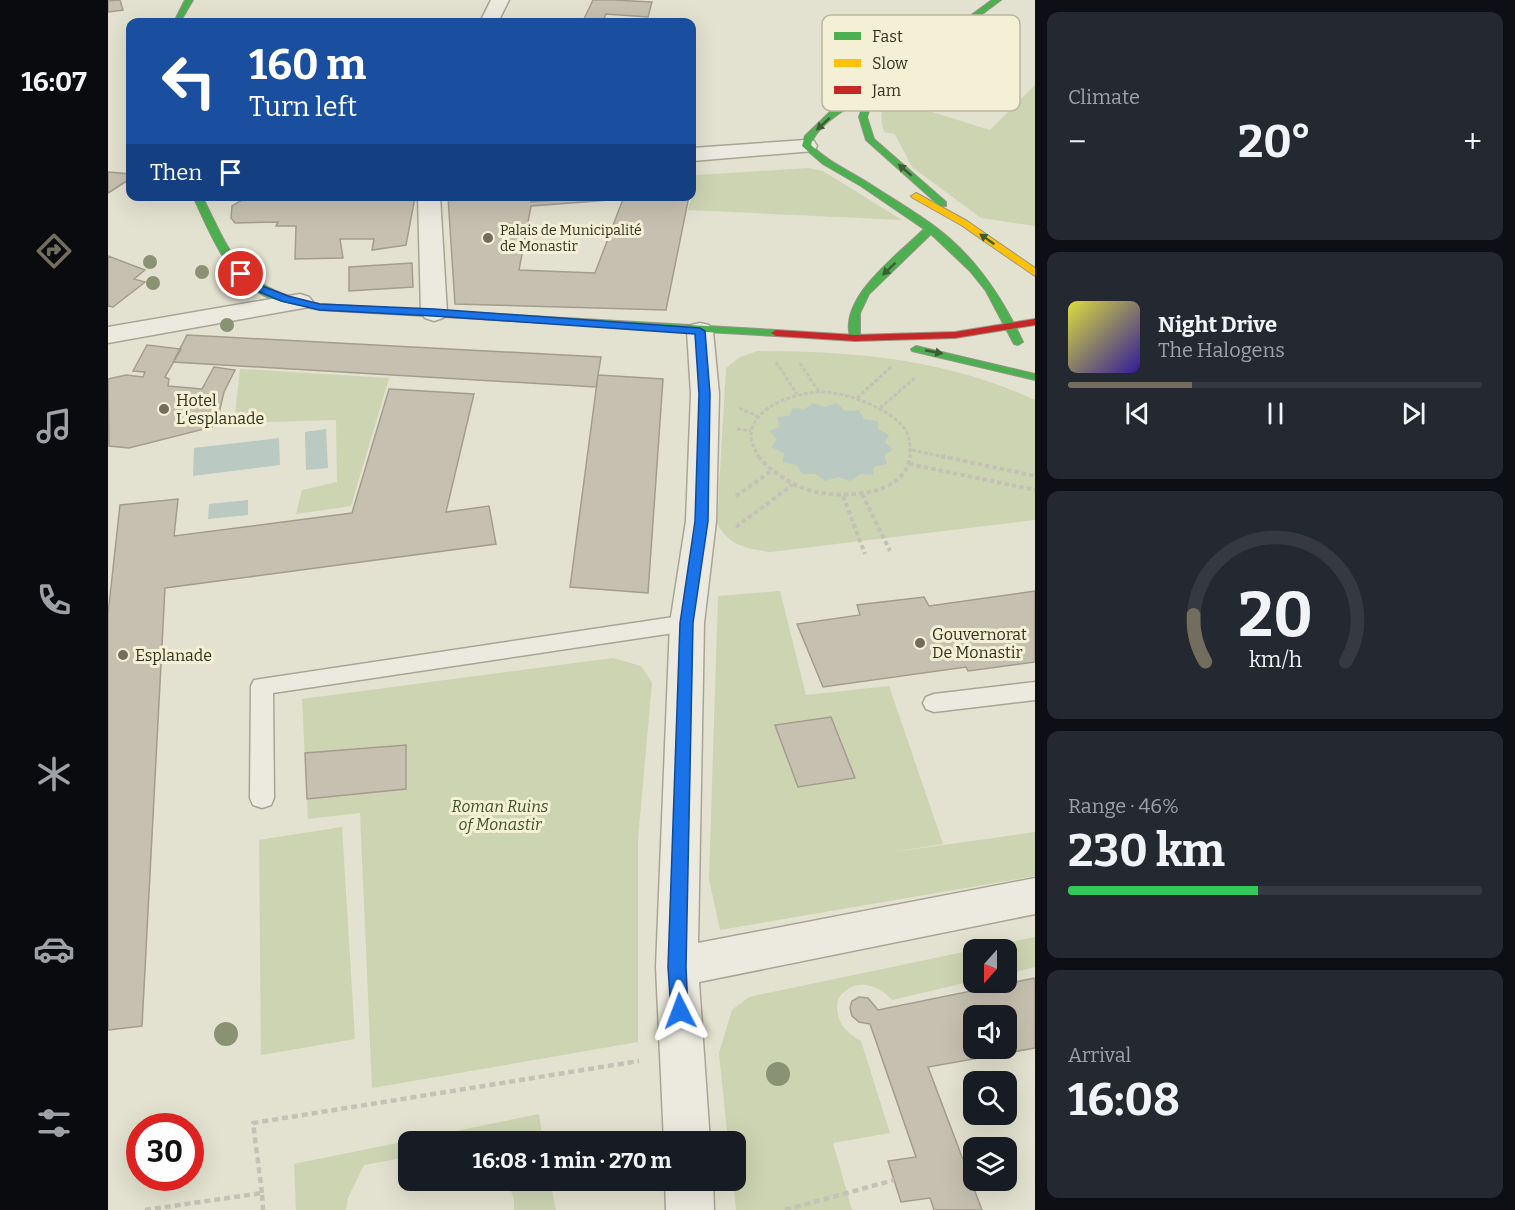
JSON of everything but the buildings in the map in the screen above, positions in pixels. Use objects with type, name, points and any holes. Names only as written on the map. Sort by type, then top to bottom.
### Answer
[{"type":"main road","points":[[179,18],[189,0]]},
{"type":"main road","points":[[977,15],[997,0]]},
{"type":"main road","points":[[806,146],[808,138],[836,111]]},
{"type":"main road","points":[[864,111],[863,128],[870,140],[964,223]]},
{"type":"main road","points":[[806,146],[820,147],[842,155]]},
{"type":"main road","points":[[806,146],[931,228],[958,250],[984,276],[1000,299],[1014,327],[1020,351],[1035,375]]},
{"type":"main road","points":[[902,188],[964,223],[1035,273]]},
{"type":"main road","points":[[199,201],[241,274],[259,288],[320,307],[434,312],[700,331],[855,338],[955,335],[1035,323]]},
{"type":"main road","points":[[855,338],[855,313],[865,293],[931,228]]},
{"type":"main road","points":[[1020,351],[1023,333],[1035,323]]},
{"type":"main road","points":[[855,338],[943,354],[1035,375]]},
{"type":"street","points":[[491,18],[500,0]]},
{"type":"street","points":[[696,155],[806,146]]},
{"type":"street","points":[[429,201],[434,312]]},
{"type":"street","points":[[108,335],[300,302]]},
{"type":"street","points":[[686,1131],[677,967],[687,623],[701,521],[705,394],[700,331]]},
{"type":"street","points":[[677,967],[1035,896]]},
{"type":"street","points":[[689,1191],[690,1210]]},
{"type":"lane","points":[[262,798],[262,686],[687,623]]},
{"type":"lane","points":[[934,703],[1035,691]]},
{"type":"path","points":[[857,398],[912,348]]},
{"type":"path","points":[[880,408],[943,354]]},
{"type":"path","points":[[819,392],[857,398],[880,408],[896,420],[907,434],[912,450],[909,464],[897,480],[882,489],[862,494],[843,496],[817,493],[792,485],[770,472],[758,459],[751,445],[751,431],[757,416],[767,406],[797,394],[819,392]]},
{"type":"path","points":[[912,450],[1035,476]]},
{"type":"path","points":[[909,464],[1035,490]]},
{"type":"path","points":[[696,556],[792,485]]},
{"type":"path","points":[[862,494],[890,551]]},
{"type":"path","points":[[843,496],[865,554]]},
{"type":"path","points":[[263,1210],[253,1123],[639,1061]]},
{"type":"path","points":[[785,1210],[894,1180]]},
{"type":"path","points":[[145,1210],[262,1193]]},
{"type":"green space","points":[[1035,85],[1035,226],[981,218],[912,167],[895,134],[884,132],[883,111],[929,111],[990,130],[1009,111],[1020,111],[1020,100]]},
{"type":"green space","points":[[808,168],[823,171],[902,220],[688,210],[690,201],[696,201],[696,175]]},
{"type":"green space","points":[[758,351],[829,353],[934,366],[1001,386],[1035,400],[1035,520],[770,552],[739,545],[727,537],[717,524],[726,368],[740,357]]},
{"type":"green space","points":[[240,369],[389,378],[351,506],[296,514],[302,490],[337,482],[336,420],[234,423]]},
{"type":"green space","points":[[780,591],[806,695],[889,686],[943,844],[887,853],[1035,832],[1035,876],[720,930],[709,879],[718,596]]},
{"type":"green space","name":"Roman Ruins of Monastir","points":[[613,658],[641,666],[652,683],[638,839],[638,1042],[372,1088],[360,813],[308,819],[302,699]]},
{"type":"green space","points":[[342,827],[355,1039],[261,1055],[259,840]]},
{"type":"green space","points":[[1035,937],[1035,967],[1017,972],[1017,941]]},
{"type":"green space","points":[[963,952],[963,983],[892,1000],[872,986],[857,985],[844,992],[838,999],[839,1019],[845,1029],[861,1041],[890,1133],[833,1143],[852,1210],[736,1210],[734,1191],[746,1191],[746,1131],[727,1131],[719,1053],[732,1010],[749,997]]},
{"type":"green space","points":[[539,1114],[542,1131],[456,1131]]},
{"type":"green space","points":[[398,1143],[398,1159],[364,1165],[348,1198],[346,1210],[296,1210],[294,1164]]},
{"type":"green space","points":[[511,1191],[552,1191],[556,1210],[514,1210]]},
{"type":"shaded area","points":[[813,403],[824,407],[837,403],[845,411],[859,410],[864,419],[878,421],[878,429],[889,435],[885,442],[893,450],[884,455],[887,464],[874,467],[873,475],[860,474],[850,481],[838,477],[825,481],[816,474],[802,474],[797,465],[783,462],[784,453],[771,447],[777,439],[769,431],[780,427],[777,417],[789,416],[793,408],[805,409]]},
{"type":"shaded area","points":[[326,429],[328,468],[306,470],[305,432]]},
{"type":"shaded area","points":[[279,438],[280,465],[193,476],[194,448]]},
{"type":"shaded area","points":[[248,500],[248,515],[208,519],[209,504]]},
{"type":"traffic: fast","points":[[179,18],[189,0]]},
{"type":"traffic: fast","points":[[977,15],[997,0]]},
{"type":"traffic: fast","points":[[806,146],[808,138],[836,111]]},
{"type":"traffic: fast","points":[[865,111],[863,117],[870,140],[943,204]]},
{"type":"traffic: fast","points":[[806,146],[826,162],[913,216],[955,249],[990,290],[1005,314],[1018,342]]},
{"type":"traffic: fast","points":[[200,201],[224,250],[242,274],[266,292],[292,301],[319,307],[776,333]]},
{"type":"traffic: fast","points":[[855,338],[855,313],[865,293],[931,228]]},
{"type":"traffic: fast","points":[[916,349],[1035,377]]},
{"type":"traffic: slow","points":[[916,196],[964,223],[1035,273]]},
{"type":"traffic: jam","points":[[776,333],[855,338],[955,335],[1035,322]]},
{"type":"place","name":"Palais de Municipalité de Monastir","points":[[488,238]]},
{"type":"place","name":"Hotel L'esplanade","points":[[164,409]]},
{"type":"place","name":"Gouvernorat De Monastir","points":[[920,643]]},
{"type":"place","name":"Esplanade","points":[[123,655]]},
{"type":"route","points":[[241,274],[259,288],[285,298],[320,307],[434,312],[700,331],[705,394],[701,521],[687,623],[677,967],[680,1011]]}]
